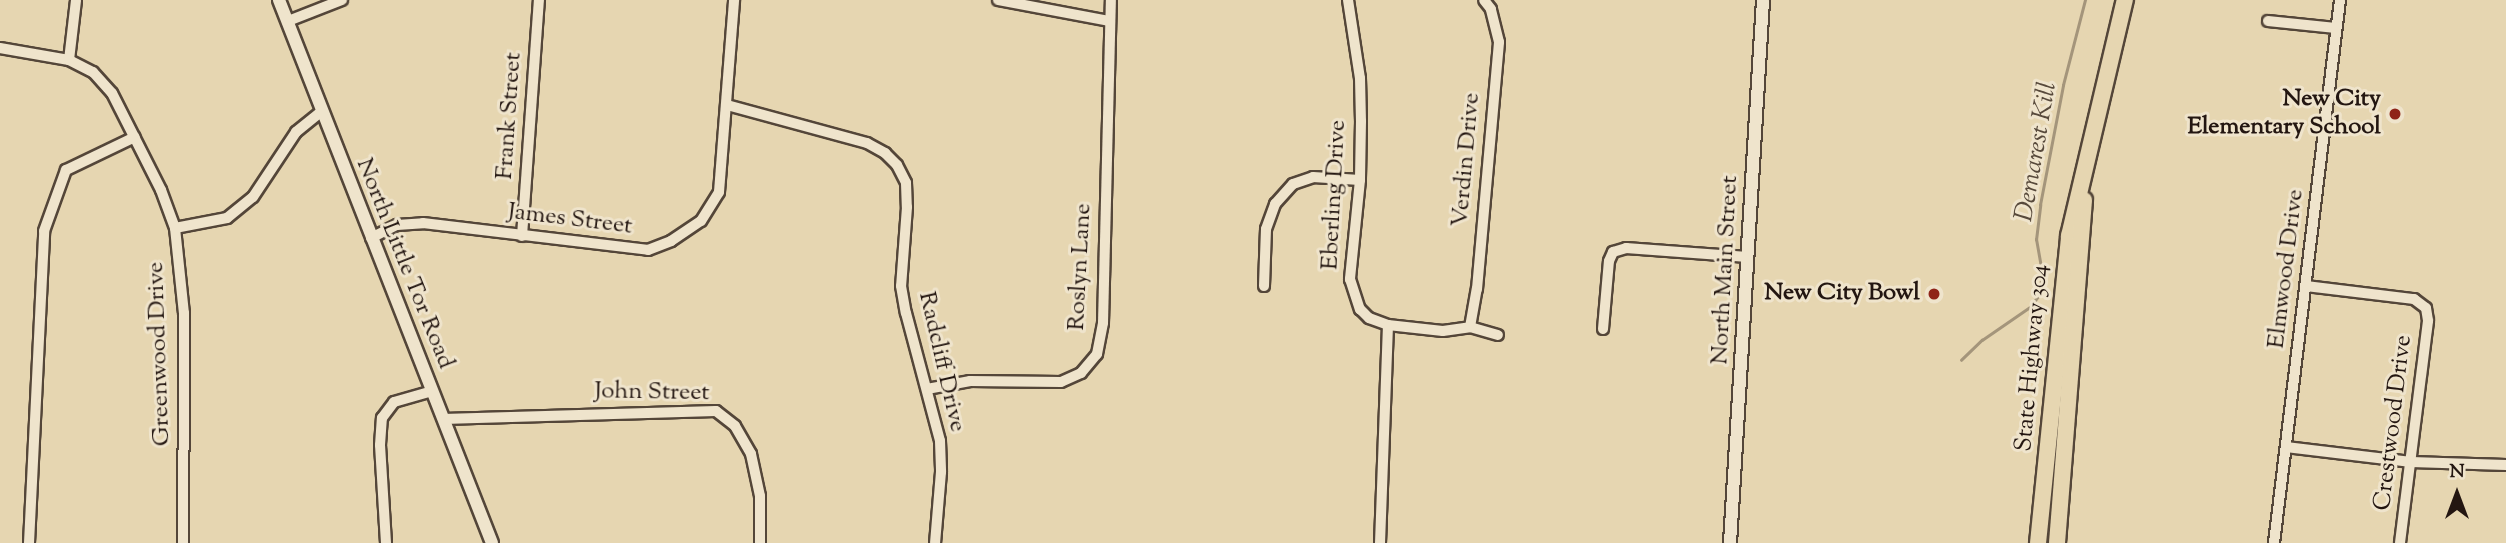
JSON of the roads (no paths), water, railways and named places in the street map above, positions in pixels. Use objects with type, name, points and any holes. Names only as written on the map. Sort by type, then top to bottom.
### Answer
[{"type":"main road","name":"State Highway 304","points":[[2038,543],[2070,228],[2084,180],[2099,101],[2125,0]]},
{"type":"main road","name":"State Highway 304","points":[[2057,543],[2083,236],[2084,180]]},
{"type":"street","points":[[69,60],[76,0]]},
{"type":"street","name":"North Little Tor Road","points":[[279,0],[492,543]]},
{"type":"street","points":[[288,21],[342,0]]},
{"type":"street","name":"Frank Street","points":[[522,236],[539,0]]},
{"type":"street","name":"James Street","points":[[371,238],[397,225],[423,223],[648,250],[671,241],[701,221],[719,192],[734,0]]},
{"type":"street","points":[[999,0],[1109,21]]},
{"type":"street","name":"Roslyn Lane","points":[[927,389],[970,381],[1061,382],[1081,373],[1097,354],[1103,323],[1111,0]]},
{"type":"street","name":"Eberling Drive","points":[[1348,0],[1360,78],[1360,180],[1350,279],[1360,309],[1369,318],[1388,325]]},
{"type":"street","name":"Verdin Drive","points":[[1470,327],[1477,289],[1499,42],[1491,9],[1484,0]]},
{"type":"street","name":"North Main Street","points":[[1730,543],[1763,0]]},
{"type":"street","name":"Elmwood Drive","points":[[2274,543],[2340,0]]},
{"type":"street","points":[[2268,21],[2336,28]]},
{"type":"street","name":"Greenwood Drive","points":[[0,48],[69,60],[93,72],[112,93],[161,190],[175,228],[184,313],[183,543]]},
{"type":"street","name":"Radcliff Drive","points":[[727,105],[867,143],[885,153],[897,165],[905,183],[907,207],[901,286],[905,313],[940,441],[941,472],[935,543]]},
{"type":"street","points":[[175,228],[227,218],[253,197],[296,132],[321,112]]},
{"type":"street","points":[[29,543],[44,231],[66,170],[135,137]]},
{"type":"street","points":[[1264,286],[1266,229],[1275,204],[1293,184],[1313,177],[1360,180]]},
{"type":"street","points":[[1603,329],[1609,261],[1613,252],[1626,248],[1748,257]]},
{"type":"street","name":"Crestwood Drive","points":[[2306,286],[2414,299],[2426,308],[2428,321],[2400,543]]},
{"type":"street","points":[[1380,543],[1388,325],[1443,331],[1470,327],[1498,335]]},
{"type":"street","points":[[386,543],[380,445],[382,418],[394,402],[432,391]]},
{"type":"street","name":"John Street","points":[[443,419],[716,411],[735,426],[751,454],[760,496],[760,543]]},
{"type":"street","points":[[2286,447],[2411,462],[2506,465]]},
{"type":"waterway","name":"Demarest Kill","points":[[1961,360],[1982,340],[2030,307],[2039,295],[2042,273],[2036,240],[2040,205],[2063,85],[2085,0]]},
{"type":"place","name":"New City Elementary School","points":[[2395,114]]},
{"type":"place","name":"New City Bowl","points":[[1934,294]]}]
